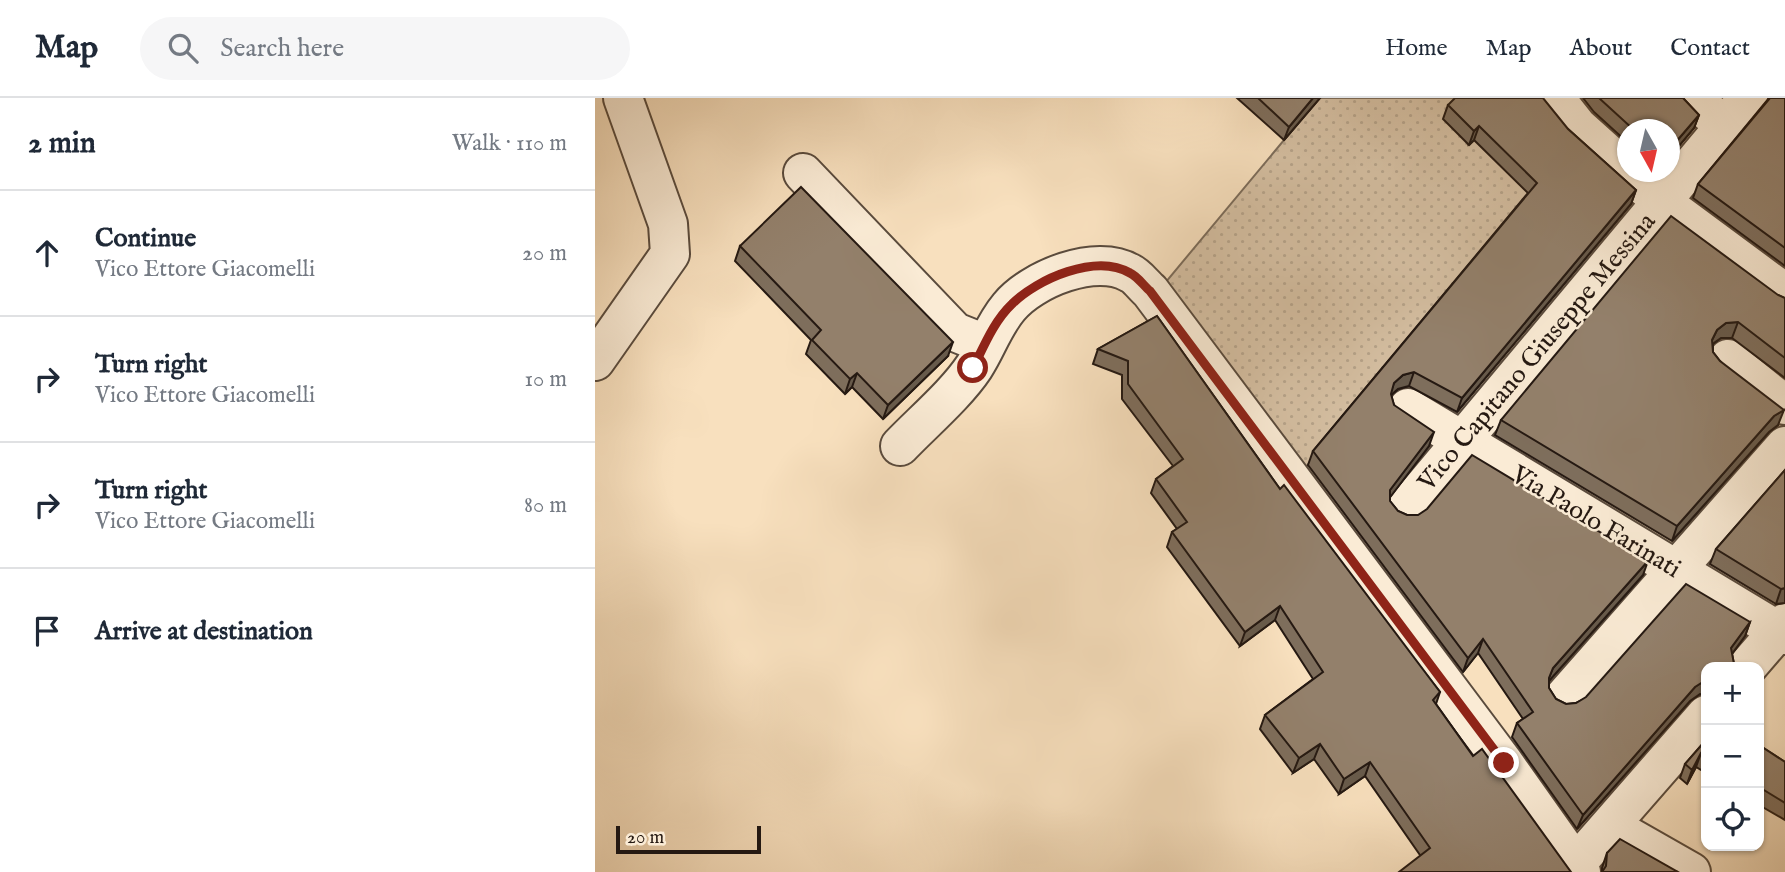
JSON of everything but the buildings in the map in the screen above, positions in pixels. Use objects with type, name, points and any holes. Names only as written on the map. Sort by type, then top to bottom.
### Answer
[{"type":"street","points":[[595,361],[670,254],[668,223],[622,98]]},
{"type":"street","points":[[1555,98],[1578,127],[1617,161]]},
{"type":"street","points":[[1692,98],[1737,112]]},
{"type":"street","name":"Vico Capitano Giuseppe Messina","points":[[1406,508],[1737,112]]},
{"type":"street","points":[[803,173],[955,332],[985,344]]},
{"type":"street","points":[[1640,182],[1663,202],[1785,293]]},
{"type":"street","points":[[900,446],[973,368],[1011,304],[1040,281],[1077,269],[1112,267],[1131,273],[1150,291],[1504,763],[1579,868],[1701,721]]},
{"type":"street","points":[[1728,359],[1785,405]]},
{"type":"street","name":"Via Paolo Farinati","points":[[1408,408],[1783,630]]},
{"type":"street","points":[[1565,696],[1785,446]]},
{"type":"street","points":[[1752,662],[1783,630]]},
{"type":"street","points":[[1612,827],[1692,872]]},
{"type":"shaded area","points":[[1319,98],[1463,98],[1468,145],[1475,140],[1532,196],[1306,467],[1165,283]]},
{"type":"route","points":[[973,368],[993,327],[1011,304],[1040,281],[1077,269],[1112,267],[1131,273],[1150,291],[1504,763]]}]
